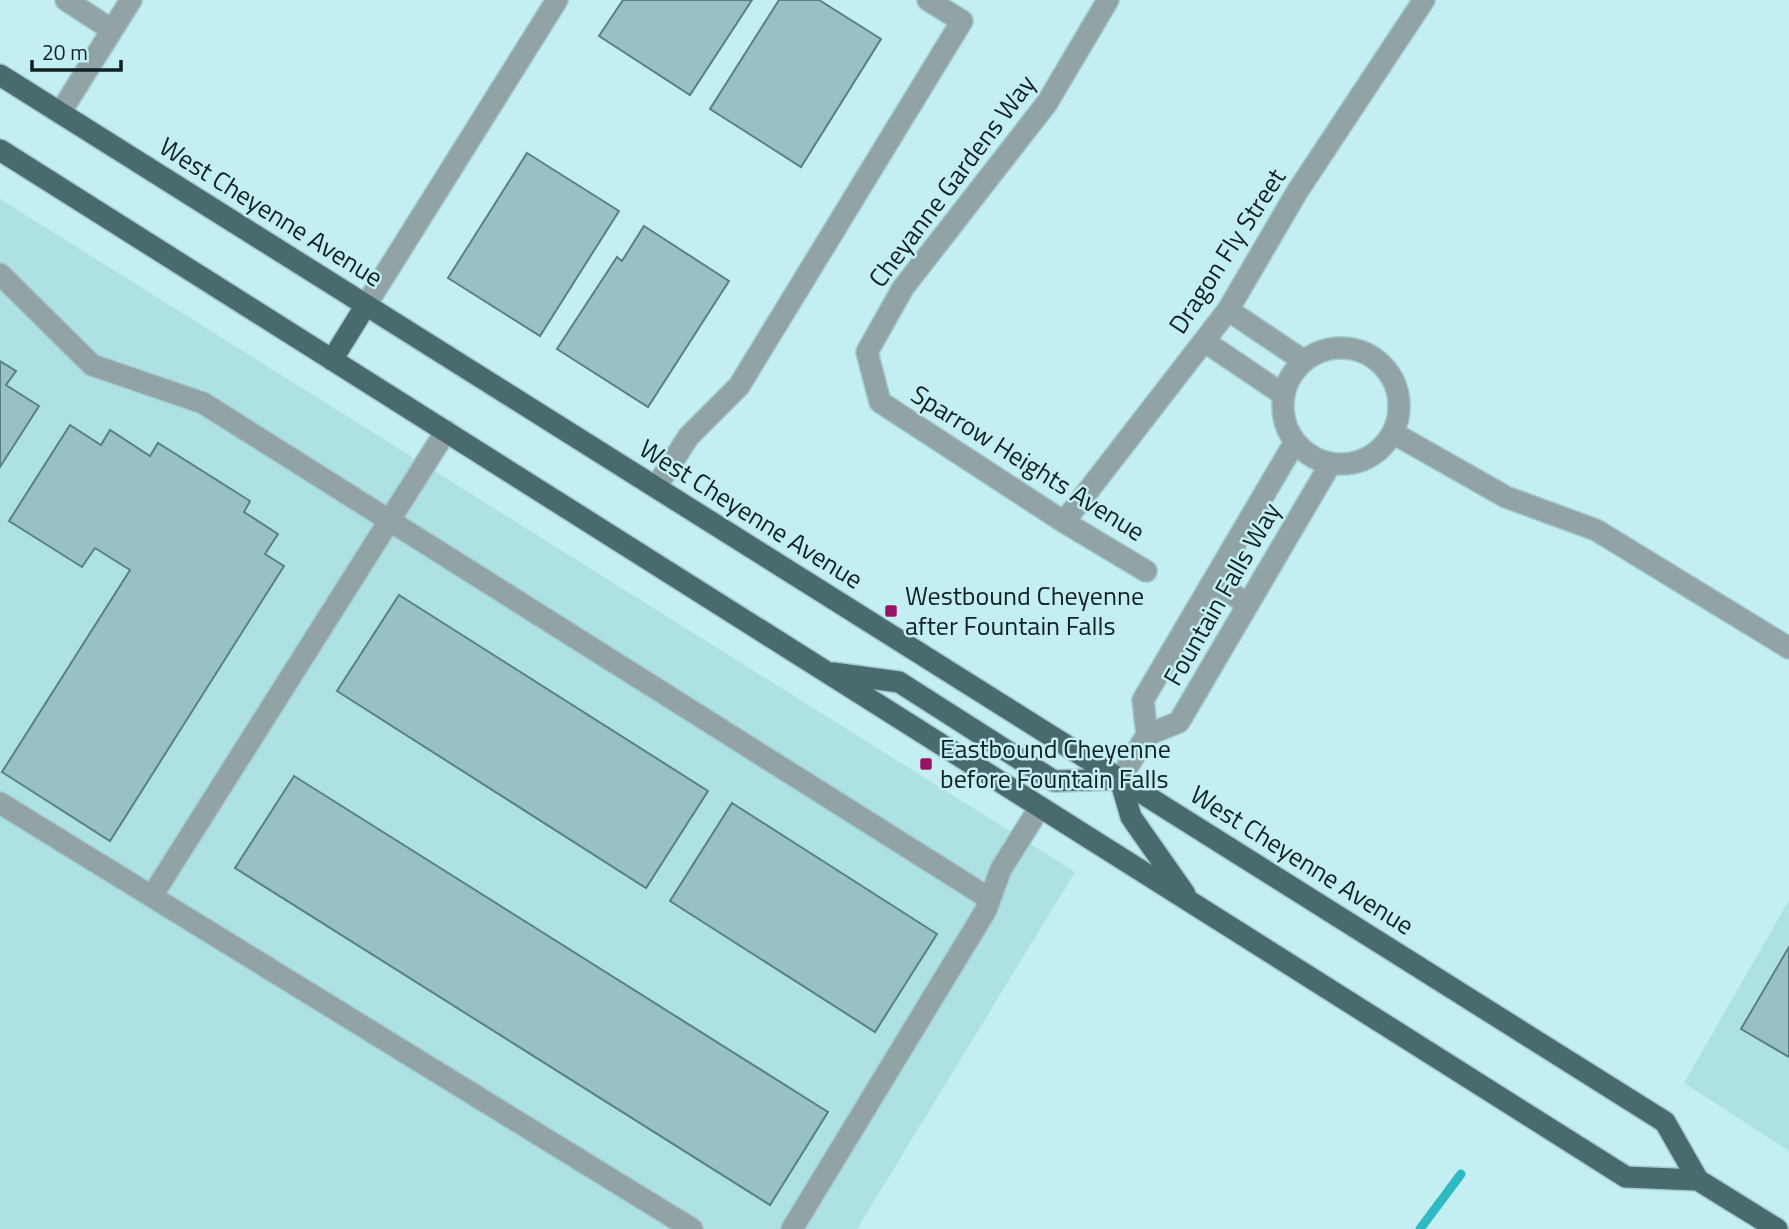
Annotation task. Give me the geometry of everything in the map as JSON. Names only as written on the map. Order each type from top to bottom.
[{"type":"main road","name":"West Cheyenne Avenue","points":[[0,75],[1665,1122],[1698,1180],[1777,1229]]},
{"type":"main road","name":"West Cheyenne Avenue","points":[[0,150],[1626,1177],[1698,1180]]},
{"type":"main road","points":[[332,360],[366,305]]},
{"type":"main road","points":[[827,672],[899,682],[1054,781],[1120,779],[1130,817],[1191,903]]},
{"type":"street","points":[[66,0],[112,30]]},
{"type":"street","points":[[60,113],[131,0]]},
{"type":"street","points":[[366,305],[557,0]]},
{"type":"street","points":[[656,487],[689,436],[739,386],[962,21],[928,0]]},
{"type":"street","name":"Cheyanne Gardens Way","points":[[880,402],[867,352],[903,288],[1047,103],[1108,0]]},
{"type":"street","name":"Dragon Fly Street","points":[[1064,522],[1228,310],[1297,192],[1424,0]]},
{"type":"street","points":[[0,274],[92,366],[203,403],[990,899]]},
{"type":"street","points":[[1228,310],[1304,361]]},
{"type":"street","points":[[1204,341],[1284,395]]},
{"type":"street","points":[[1336,347],[1371,355],[1385,366],[1399,398],[1399,416],[1394,433],[1374,455],[1360,461],[1331,463],[1317,459],[1296,442],[1283,412],[1284,395],[1291,376],[1304,361],[1336,347]]},
{"type":"street","name":"Sparrow Heights Avenue","points":[[880,402],[1064,522],[1146,571]]},
{"type":"street","points":[[152,896],[446,431]]},
{"type":"street","points":[[1394,433],[1506,497],[1596,530],[1789,648]]},
{"type":"street","name":"Fountain Falls Way","points":[[1296,442],[1143,701],[1147,735],[1179,722],[1331,463]]},
{"type":"street","points":[[1214,583],[1248,604]]},
{"type":"street","points":[[1120,779],[1147,735]]},
{"type":"street","points":[[0,803],[692,1229]]},
{"type":"street","points":[[792,1229],[990,899],[1001,869],[1040,807]]},
{"type":"shaded area","points":[[0,199],[1075,872],[857,1229],[0,1229]]},
{"type":"shaded area","points":[[1789,900],[1789,1151],[1684,1083]]},
{"type":"building","points":[[623,0],[752,0],[690,95],[599,36]]},
{"type":"building","points":[[779,0],[819,0],[881,39],[801,167],[710,109]]},
{"type":"building","points":[[527,153],[619,211],[540,336],[448,278]]},
{"type":"building","points":[[644,226],[729,281],[648,407],[557,349],[617,257],[622,261]]},
{"type":"building","points":[[0,361],[16,371],[6,385],[39,406],[0,467]]},
{"type":"building","points":[[70,425],[101,445],[110,430],[150,456],[158,443],[250,501],[244,512],[278,534],[265,554],[284,566],[110,841],[2,772],[130,570],[95,548],[82,567],[9,521]]},
{"type":"building","points":[[399,595],[708,791],[646,888],[337,691]]},
{"type":"building","points":[[294,776],[828,1112],[770,1205],[235,868]]},
{"type":"building","points":[[732,803],[937,934],[875,1032],[670,901]]},
{"type":"building","points":[[1789,947],[1789,1057],[1741,1029]]},
{"type":"waterway","points":[[1420,1229],[1461,1174]]},
{"type":"place","name":"Westbound Cheyenne after Fountain Falls","points":[[891,611]]},
{"type":"place","name":"Eastbound Cheyenne before Fountain Falls","points":[[926,764]]}]
